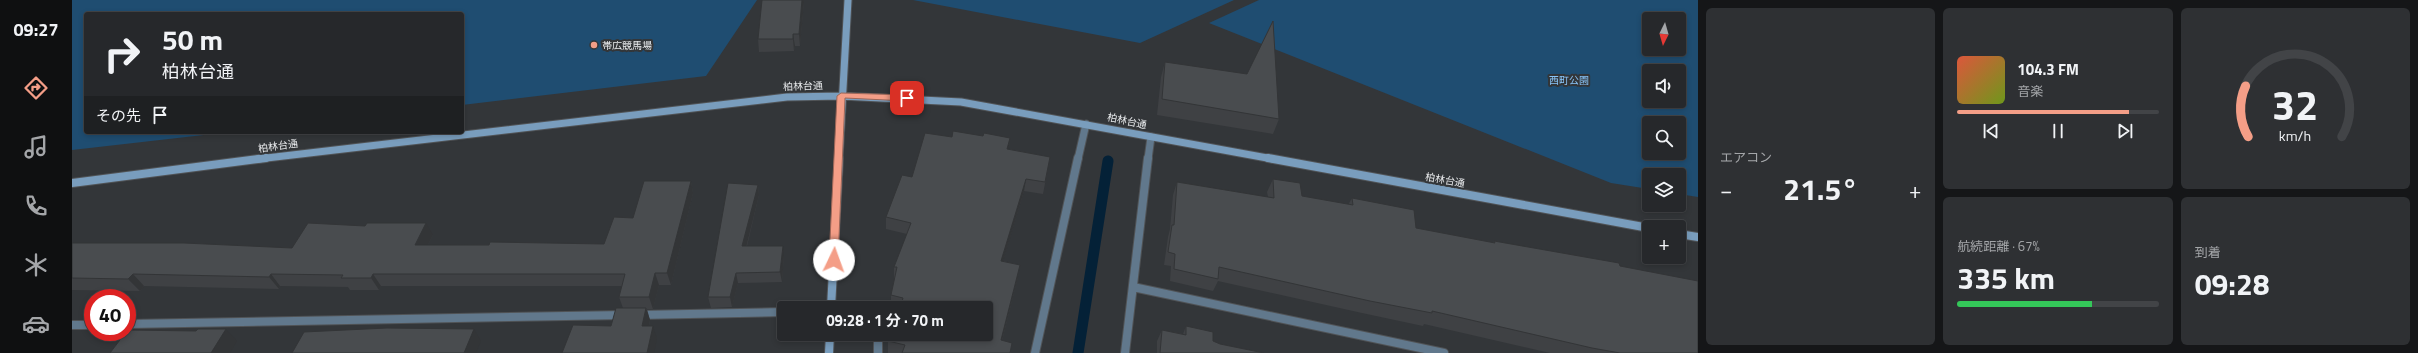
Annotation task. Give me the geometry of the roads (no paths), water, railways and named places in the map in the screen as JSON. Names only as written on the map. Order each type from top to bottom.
[{"type":"street","points":[[831,301],[841,96],[846,65],[848,0]]},
{"type":"street","name":"柏林台通","points":[[464,133],[787,97],[841,96],[961,102],[1642,227]]},
{"type":"street","points":[[1035,353],[1086,124]]},
{"type":"street","name":"柏林台通","points":[[72,183],[454,134]]},
{"type":"street","points":[[1125,353],[1151,137]]},
{"type":"street","points":[[1686,235],[1698,237]]},
{"type":"street","points":[[1133,287],[1444,353]]},
{"type":"street","points":[[136,324],[777,312]]},
{"type":"street","points":[[72,325],[84,324]]},
{"type":"street","points":[[829,353],[830,341]]},
{"type":"street","points":[[878,341],[878,353]]},
{"type":"waterway","points":[[1078,353],[1108,161]]},
{"type":"place","name":"帯広競馬場","points":[[594,45]]},
{"type":"park label","name":"西町公園","points":[[1569,80]]}]
